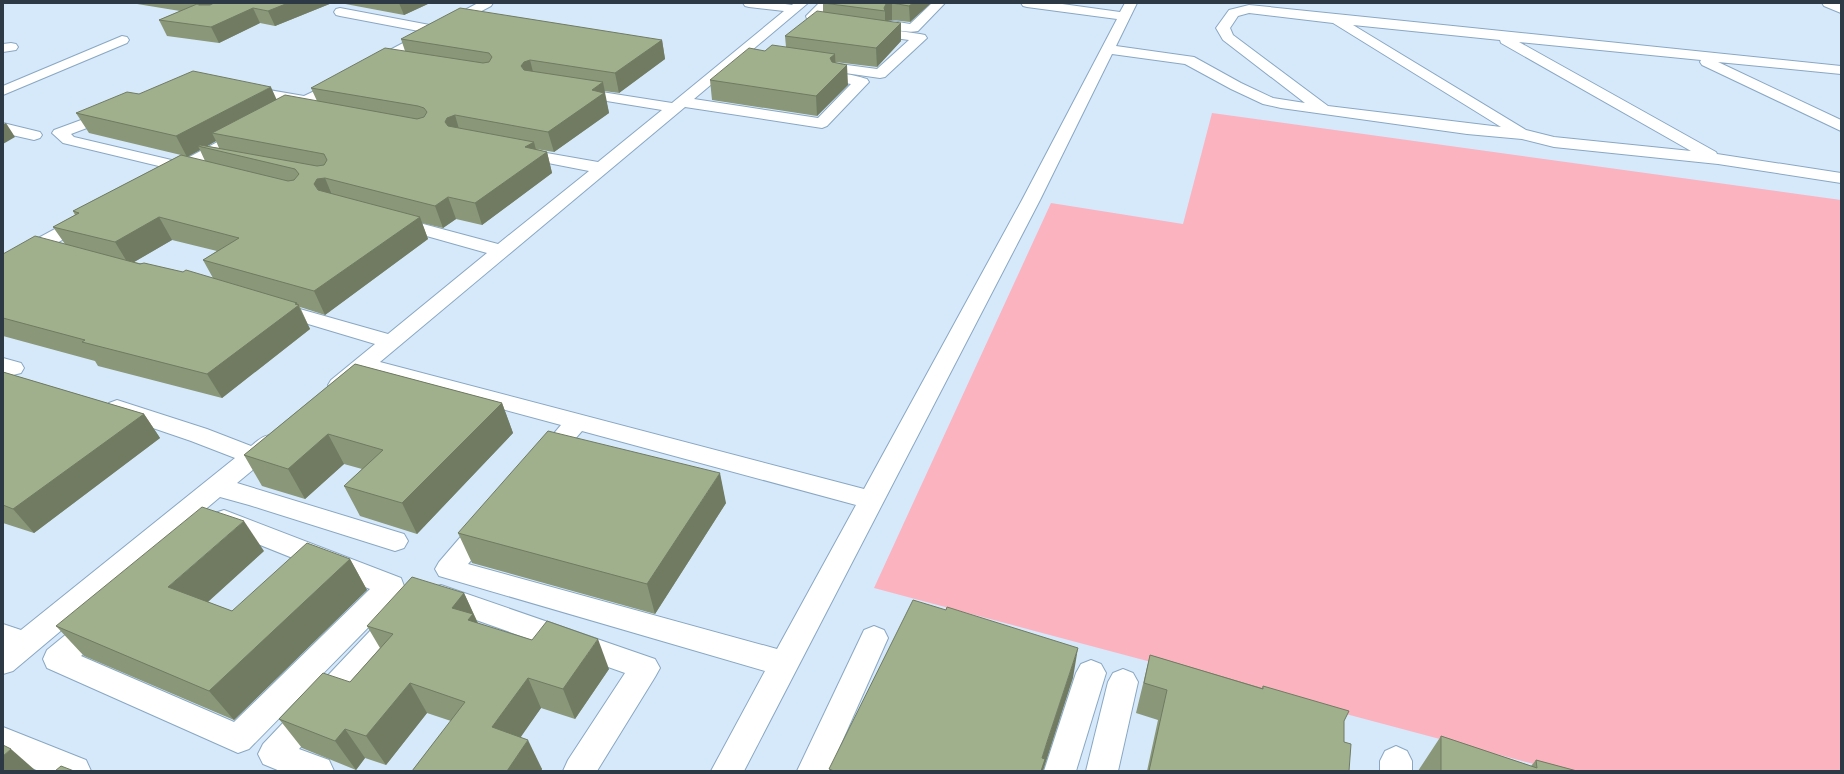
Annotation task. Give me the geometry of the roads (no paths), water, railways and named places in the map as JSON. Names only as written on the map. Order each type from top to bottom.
[{"type":"street","points":[[749,3],[799,10],[825,21],[814,24],[808,29]]},
{"type":"street","points":[[327,395],[678,105],[746,59],[799,10],[826,3]]},
{"type":"street","points":[[565,90],[822,123],[862,82],[805,68],[880,74],[920,38],[859,26],[914,28],[939,3]]},
{"type":"street","points":[[727,771],[1031,200],[1127,9],[1027,3]]},
{"type":"street","points":[[1828,3],[1841,8]]},
{"type":"street","points":[[1324,110],[1228,38],[1223,28],[1232,13],[1249,9],[1334,19],[1841,70]]},
{"type":"street","points":[[340,12],[437,30]]},
{"type":"street","points":[[271,120],[292,109],[309,107],[358,73],[437,30],[480,13]]},
{"type":"street","points":[[1334,19],[1522,134]]},
{"type":"street","points":[[1498,35],[1718,159]]},
{"type":"street","points":[[3,91],[122,40]]},
{"type":"street","points":[[1107,49],[1189,60],[1236,86],[1268,101],[1467,130],[1522,134],[1554,142],[1614,147],[1718,159],[1841,178]]},
{"type":"street","points":[[1693,55],[1841,126]]},
{"type":"street","points":[[382,60],[401,63]]},
{"type":"street","points":[[229,87],[309,107]]},
{"type":"street","points":[[124,110],[73,127],[60,133],[69,140],[206,173]]},
{"type":"street","points":[[3,128],[34,135]]},
{"type":"street","points":[[160,179],[243,135]]},
{"type":"street","points":[[500,149],[602,168]]},
{"type":"street","points":[[202,157],[226,161]]},
{"type":"street","points":[[3,265],[98,213]]},
{"type":"street","points":[[378,218],[501,251]]},
{"type":"street","points":[[35,248],[58,254]]},
{"type":"street","points":[[257,303],[392,342]]},
{"type":"street","points":[[364,364],[871,500]]},
{"type":"street","points":[[96,401],[199,435],[253,456]]},
{"type":"street","points":[[531,474],[577,422]]},
{"type":"street","points":[[3,662],[14,640],[189,509],[284,431]]},
{"type":"street","points":[[215,488],[251,496],[395,541]]},
{"type":"street","points":[[117,609],[58,659],[238,739],[391,586],[215,527],[189,509]]},
{"type":"street","points":[[500,510],[448,569],[784,664]]},
{"type":"street","points":[[318,771],[274,754],[425,590],[644,668],[579,771]]},
{"type":"street","points":[[813,771],[874,638]]},
{"type":"street","points":[[1060,771],[1091,673]]},
{"type":"street","points":[[1102,771],[1123,682]]},
{"type":"street","points":[[3,741],[75,771]]}]
